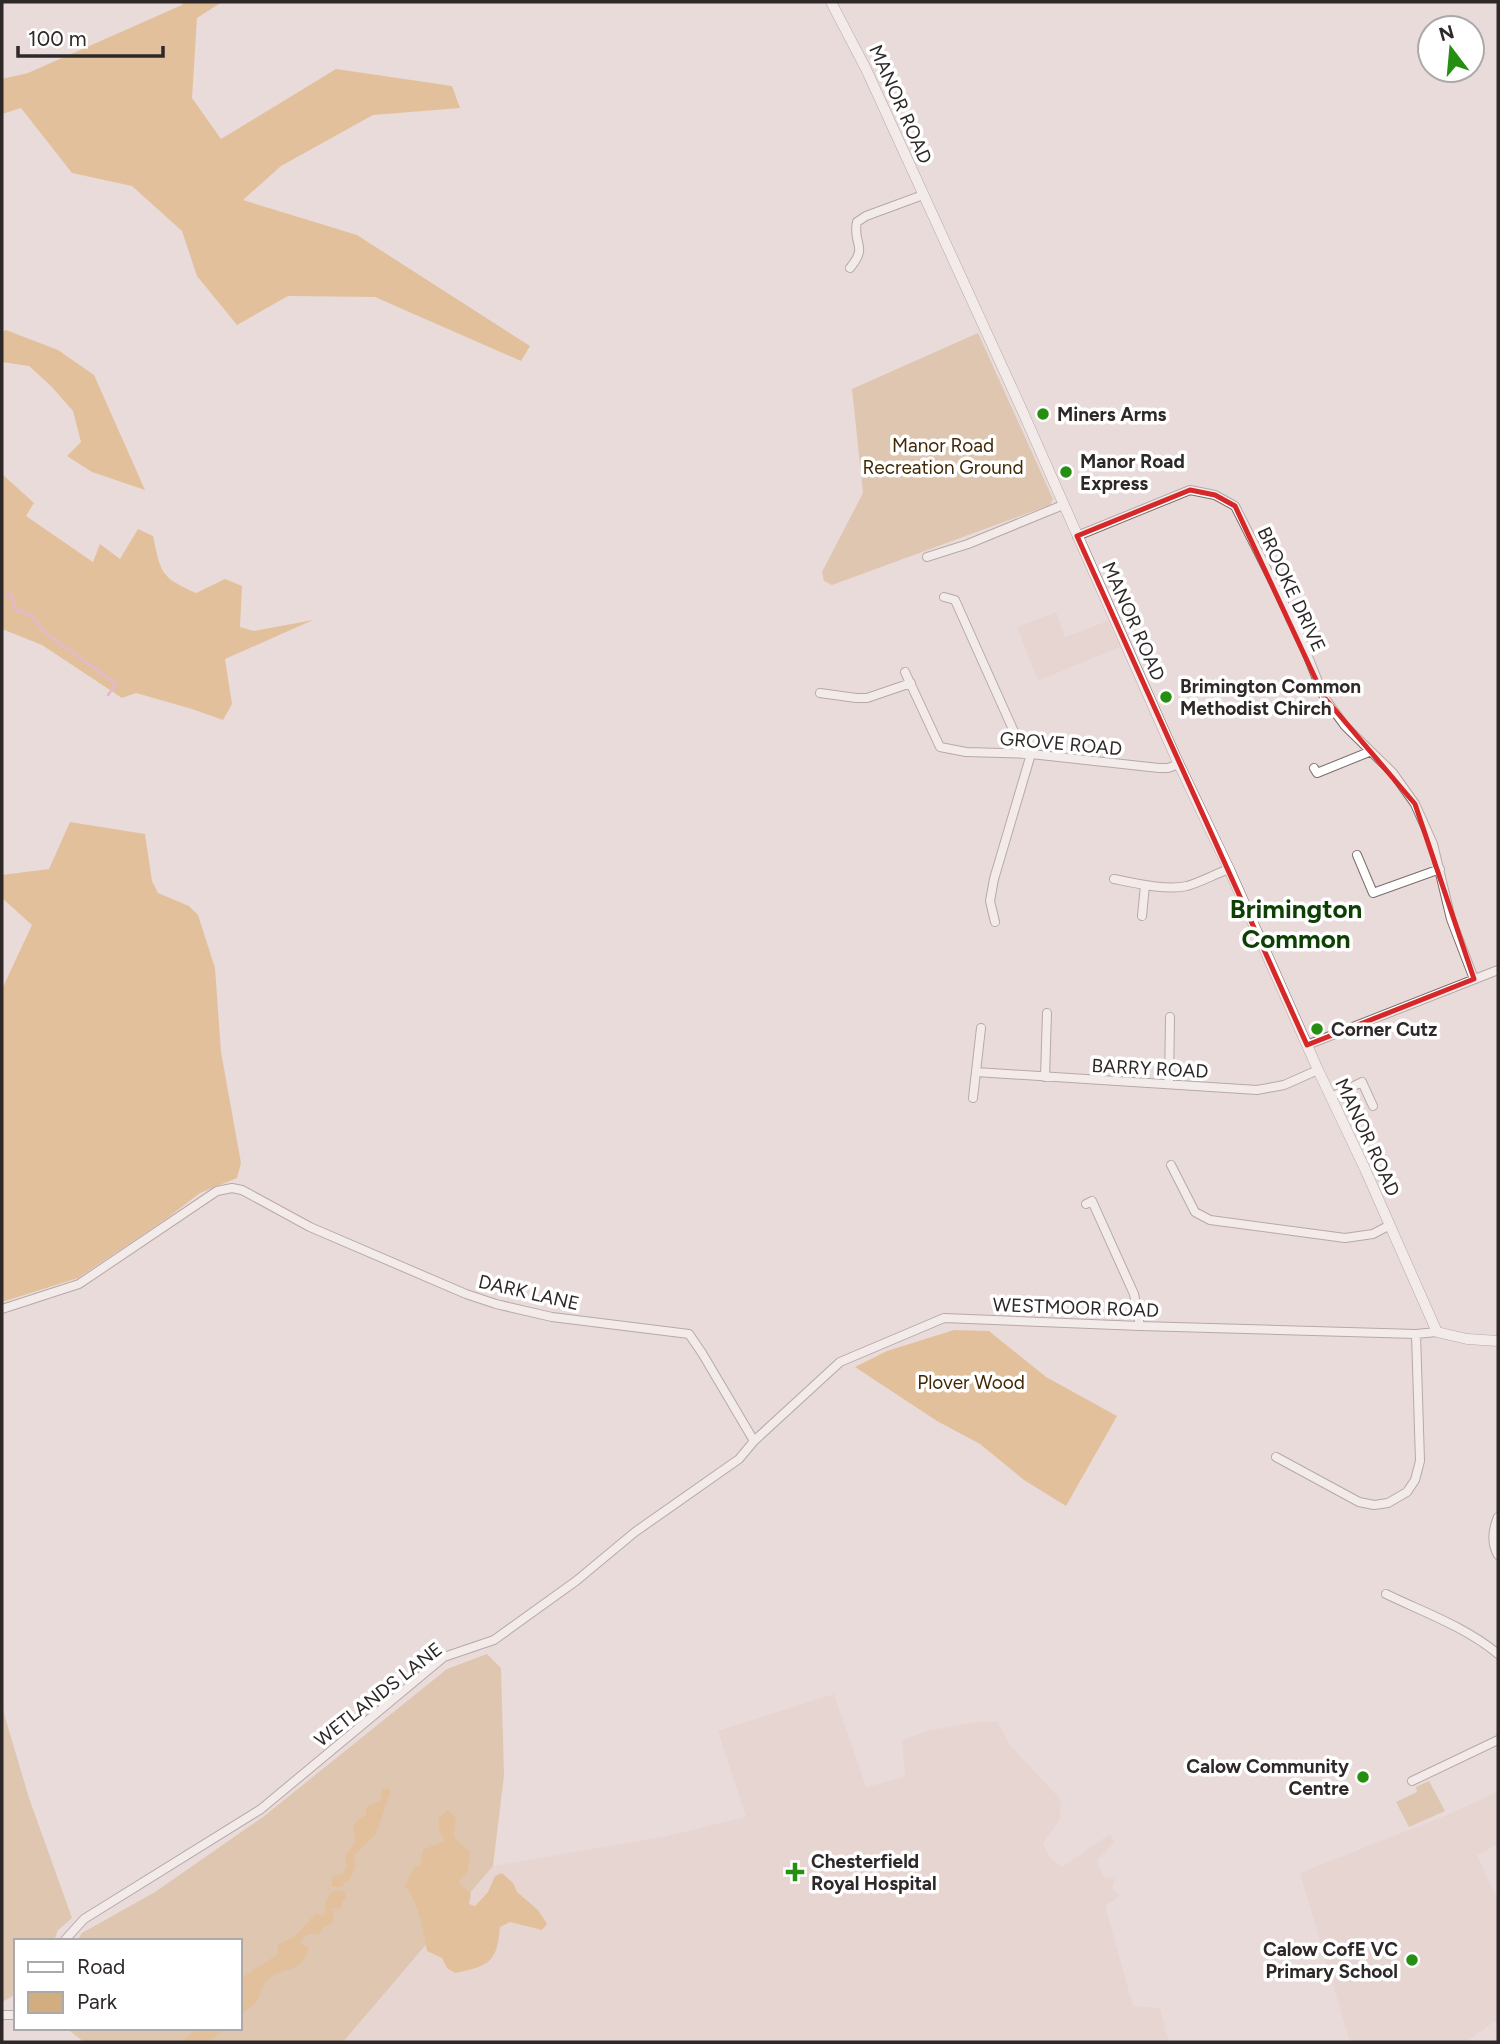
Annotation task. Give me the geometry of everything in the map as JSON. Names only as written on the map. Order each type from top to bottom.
[{"type":"street","name":"MANOR ROAD","points":[[831,2],[857,48],[1437,1332]]},
{"type":"street","points":[[850,268],[859,258],[861,249],[855,232],[857,222],[866,215],[923,195]]},
{"type":"street","name":"BROOKE DRIVE","points":[[1077,536],[1190,489],[1215,495],[1235,506],[1298,631],[1324,697],[1345,726],[1392,773],[1415,804],[1433,844],[1451,919],[1475,979]]},
{"type":"street","points":[[927,557],[968,544],[1063,505]]},
{"type":"street","points":[[944,597],[955,600],[1027,754],[993,879],[990,901],[995,922]]},
{"type":"street","points":[[820,693],[867,698],[911,683],[905,672]]},
{"type":"street","name":"GROVE ROAD","points":[[911,683],[940,747],[966,752],[1027,754],[1159,768],[1179,764]]},
{"type":"street","points":[[1314,768],[1317,773],[1369,752]]},
{"type":"street","points":[[1357,855],[1373,893],[1440,870]]},
{"type":"street","points":[[1114,879],[1144,885],[1177,887],[1187,886],[1229,869]]},
{"type":"street","points":[[1142,916],[1144,885]]},
{"type":"street","points":[[1307,1045],[1498,970]]},
{"type":"street","points":[[1045,1077],[1047,1013]]},
{"type":"street","points":[[1169,1084],[1170,1017]]},
{"type":"street","points":[[974,1098],[981,1028]]},
{"type":"street","name":"BARRY ROAD","points":[[976,1072],[1257,1090],[1284,1085],[1318,1070]]},
{"type":"street","points":[[1331,1097],[1362,1082],[1373,1106]]},
{"type":"street","points":[[1171,1165],[1195,1212],[1210,1220],[1345,1238],[1373,1234],[1390,1225]]},
{"type":"street","name":"DARK LANE","points":[[2,1309],[79,1284],[218,1191],[232,1188],[242,1190],[310,1227],[466,1294],[496,1304],[552,1318],[689,1334],[754,1441]]},
{"type":"street","points":[[1086,1204],[1092,1201],[1134,1294],[1140,1326]]},
{"type":"street","name":"WESTMOOR ROAD","points":[[754,1441],[840,1362],[944,1318],[1416,1334],[1437,1332]]},
{"type":"street","points":[[1437,1332],[1467,1339],[1498,1341]]},
{"type":"street","points":[[1276,1457],[1366,1505],[1388,1503],[1407,1492],[1415,1480],[1420,1461],[1416,1334]]},
{"type":"street","name":"WETLANDS LANE","points":[[66,1939],[84,1919],[261,1809],[444,1657],[494,1640],[576,1581],[635,1532],[739,1459],[754,1441]]},
{"type":"street","points":[[1498,1517],[1493,1535],[1498,1555]]},
{"type":"street","points":[[1385,1594],[1488,1645],[1498,1654]]},
{"type":"street","points":[[1412,1781],[1497,1744]]},
{"type":"highlighted area","points":[[1190,490],[1215,495],[1235,506],[1324,697],[1415,804],[1474,979],[1307,1045],[1077,536]]},
{"type":"shaded area","points":[[1056,612],[1065,637],[1108,621],[1120,647],[1038,681],[1017,627]]},
{"type":"shaded area","name":"Chesterfield Royal Hospital","points":[[834,1694],[866,1787],[905,1777],[902,1740],[927,1731],[997,1721],[1010,1745],[1061,1800],[1060,1819],[1043,1843],[1050,1858],[1062,1867],[1110,1834],[1115,1842],[1097,1860],[1104,1877],[1115,1879],[1112,1888],[1120,1896],[1105,1906],[1133,2006],[1160,2008],[1169,2042],[343,2042],[493,1866],[667,1836],[746,1817],[718,1731]]},
{"type":"shaded area","name":"Calow CofE VC Primary School","points":[[1498,1791],[1498,1844],[1477,1855],[1498,1901],[1498,2019],[1466,2042],[1350,2042],[1300,1873],[1452,1813]]},
{"type":"green space","points":[[183,2],[222,2],[197,18],[192,98],[221,139],[336,69],[452,86],[460,108],[373,115],[281,166],[243,200],[357,235],[530,346],[521,361],[375,297],[288,296],[237,325],[197,276],[182,231],[132,186],[72,173],[21,108],[2,114],[2,79],[28,73],[182,5]]},
{"type":"green space","points":[[6,330],[58,350],[94,375],[145,490],[92,472],[67,456],[81,442],[73,411],[29,366],[2,362],[2,332]]},
{"type":"green space","name":"Manor Road Recreation Ground","points":[[978,333],[1053,499],[1050,505],[832,585],[824,581],[822,572],[863,493],[852,389]]},
{"type":"green space","points":[[2,474],[34,503],[26,516],[93,562],[100,544],[120,559],[138,529],[153,536],[161,566],[175,583],[196,593],[225,579],[242,586],[240,627],[254,631],[313,620],[225,659],[232,704],[223,720],[136,693],[122,698],[42,645],[2,629]]},
{"type":"green space","points":[[70,822],[145,834],[152,881],[158,893],[189,906],[198,915],[215,968],[221,1052],[241,1163],[237,1178],[200,1193],[78,1278],[2,1302],[2,989],[32,925],[2,898],[2,875],[49,869]]},
{"type":"green space","name":"Plover Wood","points":[[954,1330],[989,1331],[1046,1377],[1117,1416],[1066,1506],[1024,1480],[980,1444],[937,1421],[855,1367],[887,1351]]},
{"type":"green space","points":[[487,1654],[501,1668],[504,1775],[493,1866],[343,2042],[84,2042],[69,2030],[242,2030],[242,1939],[78,1939],[82,1933],[155,1892],[263,1817],[447,1669]]},
{"type":"green space","points":[[2,1707],[29,1798],[72,1918],[58,1930],[55,1939],[14,1939],[14,1995],[2,2002]]},
{"type":"green space","points":[[1429,1781],[1445,1811],[1409,1827],[1396,1802],[1417,1792],[1416,1787]]},
{"type":"green space","points":[[383,1788],[389,1789],[390,1793],[376,1834],[354,1856],[356,1867],[349,1881],[342,1887],[332,1887],[332,1877],[343,1874],[347,1866],[345,1855],[355,1843],[353,1827],[358,1819],[366,1815],[366,1808],[380,1800]]},
{"type":"green space","points":[[447,1810],[456,1817],[454,1836],[470,1851],[468,1872],[458,1882],[471,1894],[469,1904],[475,1906],[488,1892],[495,1876],[502,1873],[513,1883],[517,1892],[538,1910],[547,1924],[542,1930],[510,1922],[500,1927],[499,1939],[489,1961],[476,1968],[455,1973],[447,1968],[442,1958],[427,1951],[417,1909],[405,1886],[414,1867],[420,1866],[423,1850],[445,1841],[439,1830],[438,1819]]},
{"type":"green space","points":[[344,1891],[346,1897],[341,1909],[331,1908],[334,1912],[333,1922],[319,1934],[302,1938],[301,1944],[309,1948],[305,1957],[296,1967],[267,1981],[257,2001],[242,2014],[242,1978],[278,1954],[277,1945],[295,1936],[316,1913],[324,1916],[330,1893]]},
{"type":"green space","points":[[195,2030],[223,2030],[209,2042],[180,2042]]},
{"type":"waterway","points":[[2,594],[12,596],[15,609],[32,616],[43,631],[116,684],[108,695]]},
{"type":"place","name":"Miners Arms","points":[[1043,414]]},
{"type":"place","name":"Manor Road Express","points":[[1066,472]]},
{"type":"place","name":"Brimington Common Methodist Chirch","points":[[1166,697]]},
{"type":"place","name":"Corner Cutz","points":[[1317,1029]]},
{"type":"place","name":"Calow Community Centre","points":[[1363,1777]]},
{"type":"place","name":"Chesterfield Royal Hospital","points":[[795,1872]]},
{"type":"place","name":"Calow CofE VC Primary School","points":[[1412,1960]]},
{"type":"district","name":"Brimington Common","points":[[1296,924]]}]
